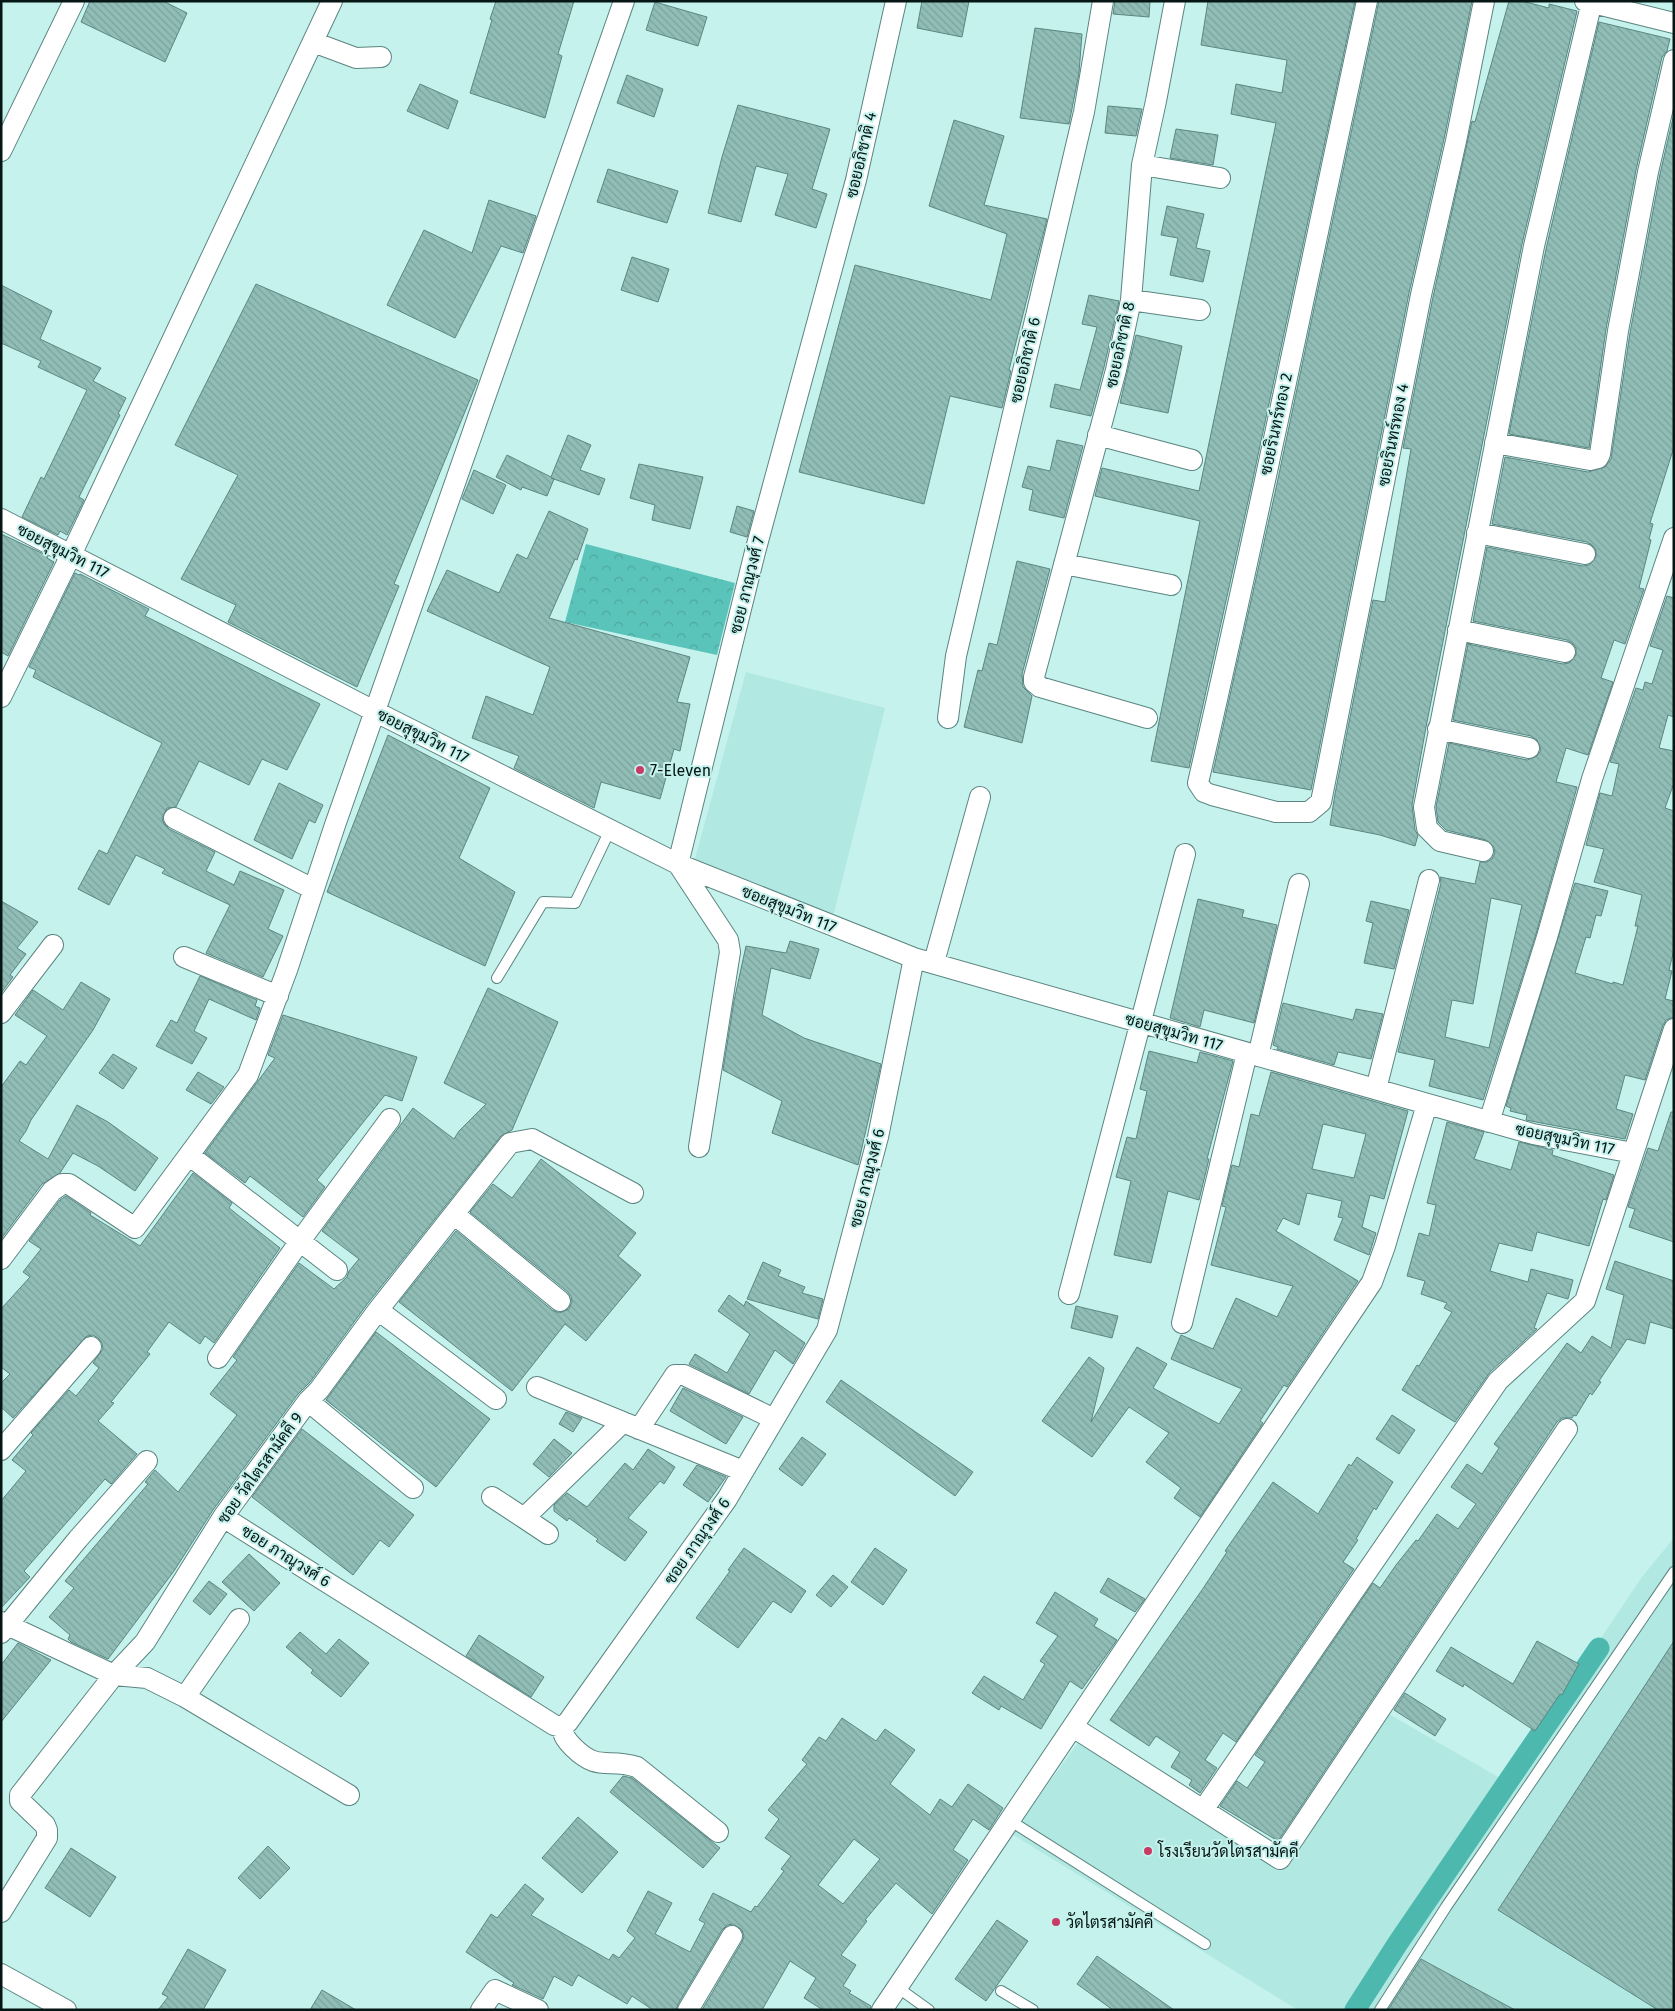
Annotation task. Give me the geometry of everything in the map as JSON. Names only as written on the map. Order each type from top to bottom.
[{"type":"street","points":[[1,151],[74,1]]},
{"type":"street","points":[[1,697],[71,555],[332,1]]},
{"type":"street","points":[[1,1259],[52,1191],[62,1184],[70,1184],[135,1228],[248,1075],[278,996],[313,889],[624,1]]},
{"type":"street","name":"ซอยอภิชาติ 4","points":[[822,307],[856,180],[896,1]]},
{"type":"street","name":"ซอยอภิชาติ 6","points":[[948,718],[956,656],[1084,112],[1103,1]]},
{"type":"street","name":"ซอยอภิชาติ 8","points":[[1147,718],[1040,687],[1034,682],[1034,677],[1116,370],[1131,300],[1142,165],[1175,1]]},
{"type":"street","name":"ซอยรินทร์ทอง 2","points":[[1256,807],[1204,792],[1198,783],[1237,614],[1281,399],[1367,1]]},
{"type":"street","name":"ซอยรินทร์ทอง 4","points":[[1256,807],[1276,812],[1309,812],[1321,802],[1419,305],[1456,141],[1484,1]]},
{"type":"street","points":[[1484,851],[1440,841],[1427,828],[1424,807],[1534,246],[1589,2],[1674,23]]},
{"type":"street","points":[[313,42],[356,58],[381,57]]},
{"type":"street","points":[[1495,443],[1590,460],[1598,458],[1600,454],[1618,331],[1644,191],[1674,60]]},
{"type":"street","points":[[1142,165],[1220,178]]},
{"type":"street","points":[[1131,300],[1200,310]]},
{"type":"street","name":"ซอย ภาณุวงศ์ 7","points":[[678,864],[755,552],[822,307]]},
{"type":"street","points":[[1098,435],[1192,460]]},
{"type":"street","name":"ซอยสุขุมวิท 117","points":[[1,519],[376,712],[678,864],[914,958],[934,962],[1533,1134],[1633,1154]]},
{"type":"street","points":[[1477,533],[1585,554]]},
{"type":"street","points":[[1489,1122],[1547,937],[1592,779],[1674,540]]},
{"type":"street","points":[[1064,564],[1171,585]]},
{"type":"street","points":[[1458,630],[1565,652]]},
{"type":"street","points":[[1438,729],[1529,748]]},
{"type":"street","points":[[934,962],[980,797]]},
{"type":"street","points":[[174,818],[313,889]]},
{"type":"street","points":[[1069,1294],[1185,854]]},
{"type":"street","points":[[678,864],[728,940],[730,952],[699,1147]]},
{"type":"street","points":[[1376,1089],[1429,880]]},
{"type":"street","points":[[1182,1323],[1252,1054],[1299,884]]},
{"type":"street","points":[[1,1013],[54,945]]},
{"type":"street","points":[[184,957],[278,996]]},
{"type":"street","name":"ซอย ภาณุวงศ์ 6","points":[[223,1516],[554,1725],[562,1727],[568,1722],[727,1500],[827,1330],[878,1138],[914,958]]},
{"type":"street","points":[[1203,1810],[1498,1381],[1585,1301],[1674,1029]]},
{"type":"street","points":[[882,2010],[1372,1282],[1385,1246],[1427,1104]]},
{"type":"street","points":[[218,1358],[300,1240],[390,1119]]},
{"type":"street","name":"ซอย วัดไตรสามัคคี 9","points":[[1,1912],[47,1838],[45,1826],[20,1801],[20,1795],[114,1675],[145,1642],[223,1516],[378,1310],[510,1144],[532,1139],[633,1192]]},
{"type":"street","points":[[189,1156],[337,1270]]},
{"type":"street","points":[[454,1214],[560,1301]]},
{"type":"street","points":[[378,1310],[496,1399]]},
{"type":"street","points":[[1,1450],[91,1347]]},
{"type":"street","points":[[524,1518],[631,1425],[675,1375],[684,1375],[774,1419]]},
{"type":"street","points":[[537,1387],[743,1472]]},
{"type":"street","points":[[308,1401],[413,1488]]},
{"type":"street","points":[[1073,1727],[1280,1859],[1567,1429]]},
{"type":"street","points":[[147,1461],[3,1627],[114,1675],[147,1678],[185,1697],[350,1795]]},
{"type":"street","points":[[492,1497],[548,1534]]},
{"type":"street","points":[[185,1697],[239,1619]]},
{"type":"street","points":[[562,1727],[562,1734],[567,1741],[588,1759],[602,1763],[626,1763],[637,1767],[718,1832]]},
{"type":"street","points":[[688,2010],[732,1936]]},
{"type":"street","points":[[1,1974],[66,2010]]},
{"type":"street","points":[[481,2010],[495,1990],[538,2010]]},
{"type":"lane","points":[[497,978],[543,902],[575,902],[610,830]]},
{"type":"lane","points":[[1380,2010],[1452,1898],[1674,1572]]},
{"type":"lane","points":[[1009,1820],[1205,1944]]},
{"type":"lane","points":[[897,1987],[929,2010]]},
{"type":"lane","points":[[1001,1991],[1033,2010]]},
{"type":"shaded area","points":[[746,672],[885,708],[831,925],[695,859]]},
{"type":"shaded area","points":[[1674,1538],[1674,2010],[1298,2010],[1012,1834],[1080,1740],[1284,1868],[1387,1713],[1505,1781],[1642,1577]]},
{"type":"green space","points":[[586,544],[735,583],[717,655],[565,622]]},
{"type":"building","points":[[90,1],[163,1],[187,13],[165,62],[81,22]]},
{"type":"building","points":[[496,1],[574,1],[558,54],[562,56],[545,118],[470,93]]},
{"type":"building","points":[[922,1],[969,1],[962,37],[917,28]]},
{"type":"building","points":[[1115,1],[1150,1],[1149,17],[1113,14]]},
{"type":"building","points":[[1208,1],[1355,1],[1189,768],[1151,761],[1200,521],[1095,496],[1102,468],[1199,491],[1276,123],[1231,114],[1236,84],[1282,93],[1287,60],[1201,45]]},
{"type":"building","points":[[1379,1],[1472,1],[1444,139],[1409,293],[1311,790],[1213,772],[1275,493]]},
{"type":"building","points":[[1509,1],[1522,1],[1549,8],[1549,4],[1577,11],[1522,244],[1426,727],[1412,805],[1415,830],[1418,835],[1415,846],[1380,835],[1330,825],[1373,600],[1385,602],[1411,449],[1403,448],[1433,297],[1472,121],[1475,122]]},
{"type":"building","points":[[655,2],[707,17],[698,46],[646,30]]},
{"type":"building","points":[[1599,22],[1670,39],[1667,51],[1662,57],[1636,170],[1606,329],[1589,448],[1509,434],[1546,249]]},
{"type":"building","points":[[1035,28],[1082,34],[1079,73],[1069,124],[1020,118]]},
{"type":"building","points":[[627,75],[663,89],[654,117],[617,103]]},
{"type":"building","points":[[420,84],[458,101],[448,129],[407,111]]},
{"type":"building","points":[[738,105],[830,129],[812,189],[827,194],[816,228],[775,215],[788,174],[756,166],[741,222],[708,213]]},
{"type":"building","points":[[1108,106],[1142,109],[1136,136],[1105,133]]},
{"type":"building","points":[[1674,114],[1674,447],[1650,523],[1653,524],[1649,539],[1651,540],[1639,588],[1644,589],[1625,644],[1614,640],[1601,678],[1613,682],[1588,755],[1566,748],[1556,782],[1577,787],[1536,934],[1483,1100],[1429,1086],[1435,1060],[1398,1052],[1441,883],[1440,877],[1475,884],[1480,862],[1487,862],[1492,859],[1495,853],[1494,847],[1486,840],[1446,830],[1438,822],[1436,807],[1449,743],[1527,760],[1537,756],[1541,750],[1537,740],[1531,736],[1453,720],[1468,644],[1563,664],[1569,663],[1576,655],[1576,648],[1567,640],[1473,621],[1487,547],[1583,566],[1589,565],[1596,557],[1596,550],[1587,542],[1492,524],[1505,457],[1588,472],[1605,467],[1611,459],[1630,333],[1660,174]],"holes":[[[1491,898],[1522,905],[1489,1048],[1445,1037],[1452,1000],[1473,1004]]]},
{"type":"building","points":[[954,120],[1004,136],[984,205],[1047,219],[1009,370],[1011,371],[1002,408],[950,396],[924,504],[799,472],[855,265],[991,300],[1007,234],[929,206]]},
{"type":"building","points":[[1176,129],[1218,135],[1213,165],[1170,158]]},
{"type":"building","points":[[608,169],[678,191],[667,223],[597,202]]},
{"type":"building","points":[[489,200],[536,216],[523,253],[501,246],[455,338],[387,305],[424,230],[472,253]]},
{"type":"building","points":[[1167,206],[1204,214],[1196,248],[1210,251],[1203,282],[1170,275],[1178,238],[1161,235]]},
{"type":"building","points":[[632,257],[669,269],[658,302],[621,290]]},
{"type":"building","points":[[256,284],[478,380],[394,584],[399,586],[357,687],[228,622],[236,605],[181,579],[238,475],[175,445]]},
{"type":"building","points":[[1,285],[52,311],[40,339],[101,368],[93,381],[126,398],[118,414],[120,415],[79,497],[84,500],[67,535],[60,531],[58,535],[22,517],[41,477],[44,479],[87,390],[38,367],[41,361],[1,343]]},
{"type":"building","points":[[1089,295],[1119,301],[1091,416],[1050,407],[1055,384],[1080,390],[1097,327],[1082,324]]},
{"type":"building","points":[[1136,335],[1182,346],[1168,413],[1120,403]]},
{"type":"building","points":[[568,435],[591,445],[580,470],[605,479],[599,495],[554,479],[547,496],[522,487],[521,490],[496,477],[507,455],[551,477]]},
{"type":"building","points":[[1057,440],[1083,446],[1064,518],[1029,510],[1033,490],[1022,487],[1028,466],[1050,471]]},
{"type":"building","points":[[639,464],[703,477],[690,529],[652,520],[655,505],[630,498]]},
{"type":"building","points":[[474,470],[506,485],[493,514],[462,499]]},
{"type":"building","points":[[737,506],[754,511],[747,537],[730,532]]},
{"type":"building","points":[[549,511],[588,529],[577,560],[575,559],[549,618],[690,657],[677,702],[690,704],[680,751],[674,749],[660,799],[601,782],[594,808],[514,768],[519,756],[472,738],[486,696],[533,715],[550,667],[427,611],[447,570],[499,593],[517,554],[527,559]]},
{"type":"building","points":[[1,534],[48,556],[47,558],[54,562],[8,656],[1,652]]},
{"type":"building","points":[[1017,561],[1050,569],[1022,674],[1023,687],[1032,696],[1022,743],[964,727],[978,670],[982,671],[989,643],[997,645]]},
{"type":"building","points":[[75,573],[149,609],[145,616],[320,704],[287,770],[262,759],[249,785],[199,761],[176,807],[167,808],[162,818],[164,824],[169,829],[215,852],[206,871],[234,885],[240,871],[284,890],[268,929],[283,936],[263,977],[206,953],[230,905],[162,873],[165,869],[136,855],[109,905],[78,889],[99,850],[107,854],[162,743],[33,677],[36,670],[29,667]]},
{"type":"building","points":[[1667,596],[1674,598],[1674,717],[1668,715],[1659,748],[1674,751],[1674,783],[1665,808],[1674,811],[1674,950],[1669,970],[1672,971],[1665,999],[1674,1001],[1674,1017],[1666,1020],[1663,1025],[1645,1080],[1625,1075],[1616,1109],[1633,1114],[1625,1139],[1526,1120],[1527,1115],[1510,1111],[1511,1108],[1506,1106],[1575,883],[1608,891],[1601,916],[1596,915],[1590,938],[1586,937],[1575,973],[1623,985],[1638,926],[1635,926],[1642,895],[1594,882],[1604,849],[1586,845],[1600,793],[1612,796],[1619,764],[1610,762],[1636,688],[1643,690],[1645,682],[1652,684],[1663,650],[1650,646]]},
{"type":"building","points":[[388,735],[490,788],[459,858],[515,892],[485,966],[327,892]]},
{"type":"building","points":[[279,783],[323,805],[315,823],[309,820],[292,859],[254,840]]},
{"type":"building","points":[[1198,899],[1244,910],[1242,917],[1277,925],[1254,1023],[1204,1010],[1200,1027],[1170,1018]]},
{"type":"building","points":[[1,901],[38,922],[17,948],[26,954],[10,975],[13,977],[1,993]]},
{"type":"building","points":[[1371,901],[1409,910],[1394,969],[1364,963],[1373,923],[1366,921]]},
{"type":"building","points":[[790,941],[819,949],[810,979],[771,968],[762,1015],[804,1038],[881,1064],[858,1165],[772,1133],[782,1101],[723,1070],[734,1001],[746,946],[786,953]]},
{"type":"building","points":[[200,976],[257,1000],[255,1006],[260,1008],[256,1020],[209,999],[194,1031],[207,1038],[192,1064],[156,1046],[171,1020],[177,1023]]},
{"type":"building","points":[[81,982],[110,999],[93,1030],[31,1120],[19,1141],[48,1159],[77,1105],[108,1122],[158,1158],[135,1191],[98,1166],[73,1153],[60,1173],[42,1184],[1,1239],[1,1087],[20,1061],[26,1065],[47,1036],[15,1015],[33,990],[63,1010]]},
{"type":"building","points":[[488,988],[558,1022],[512,1130],[501,1136],[368,1303],[310,1382],[298,1394],[213,1510],[174,1571],[108,1659],[71,1642],[68,1639],[70,1635],[49,1617],[74,1588],[65,1581],[148,1484],[145,1482],[155,1470],[178,1492],[237,1415],[210,1394],[237,1360],[233,1357],[299,1263],[334,1289],[347,1277],[349,1271],[359,1259],[322,1231],[413,1108],[454,1139],[459,1131],[486,1104],[444,1083]]},
{"type":"building","points":[[1283,1003],[1353,1020],[1356,1009],[1383,1014],[1371,1059],[1338,1052],[1334,1065],[1277,1049],[1278,1047],[1273,1045]]},
{"type":"building","points":[[283,1015],[417,1057],[402,1101],[385,1095],[317,1180],[325,1187],[303,1217],[250,1176],[245,1183],[205,1153],[275,1058],[268,1055]]},
{"type":"building","points":[[1149,1051],[1197,1063],[1200,1052],[1233,1061],[1207,1159],[1209,1159],[1199,1200],[1168,1191],[1151,1263],[1114,1255],[1131,1181],[1116,1177],[1127,1137],[1136,1139],[1147,1091],[1140,1089]]},
{"type":"building","points":[[113,1054],[137,1068],[123,1089],[99,1073]]},
{"type":"building","points":[[198,1072],[224,1087],[211,1104],[186,1090]]},
{"type":"building","points":[[1271,1072],[1408,1111],[1384,1199],[1370,1195],[1362,1227],[1376,1233],[1369,1255],[1334,1240],[1343,1218],[1338,1217],[1342,1201],[1307,1193],[1299,1225],[1283,1218],[1276,1231],[1358,1281],[1287,1387],[1284,1385],[1260,1421],[1263,1423],[1200,1517],[1174,1498],[1181,1488],[1146,1462],[1169,1433],[1129,1407],[1092,1457],[1042,1421],[1089,1357],[1104,1368],[1091,1422],[1137,1347],[1167,1364],[1153,1388],[1219,1424],[1242,1389],[1171,1359],[1181,1335],[1213,1349],[1236,1298],[1277,1317],[1293,1286],[1211,1265],[1226,1207],[1222,1206],[1232,1165],[1239,1167],[1251,1114],[1259,1116]],"holes":[[[1323,1124],[1366,1134],[1354,1178],[1312,1169]]]},
{"type":"building","points":[[1671,1112],[1674,1112],[1674,1242],[1629,1227],[1635,1209],[1628,1207],[1648,1148],[1658,1151]]},
{"type":"building","points":[[1447,1122],[1484,1132],[1474,1159],[1511,1170],[1519,1142],[1553,1150],[1552,1155],[1614,1175],[1606,1200],[1603,1199],[1589,1246],[1537,1232],[1532,1251],[1499,1243],[1490,1271],[1528,1282],[1531,1269],[1573,1280],[1568,1299],[1547,1293],[1534,1328],[1537,1329],[1490,1372],[1455,1422],[1402,1390],[1452,1312],[1444,1308],[1447,1303],[1421,1294],[1425,1281],[1407,1276],[1419,1233],[1429,1236],[1436,1205],[1427,1203]]},
{"type":"building","points":[[541,1159],[636,1233],[618,1256],[641,1275],[586,1341],[565,1324],[512,1391],[399,1302],[456,1231],[552,1310],[559,1313],[569,1309],[572,1302],[568,1292],[470,1212],[493,1184],[512,1198]]},
{"type":"building","points":[[193,1173],[232,1203],[229,1208],[280,1248],[214,1343],[205,1336],[200,1344],[169,1322],[147,1352],[150,1354],[111,1402],[114,1403],[98,1421],[137,1454],[111,1484],[105,1479],[24,1571],[30,1577],[1,1608],[1,1501],[26,1471],[12,1460],[33,1435],[31,1433],[69,1390],[76,1396],[99,1368],[93,1363],[103,1349],[102,1343],[98,1338],[93,1335],[87,1336],[13,1418],[1,1407],[1,1383],[10,1374],[1,1367],[1,1309],[30,1277],[23,1272],[41,1249],[29,1241],[60,1200],[66,1196],[91,1213],[90,1215],[140,1246]]},
{"type":"building","points":[[1615,1261],[1674,1281],[1674,1329],[1650,1322],[1645,1344],[1627,1339],[1599,1381],[1601,1382],[1592,1395],[1590,1393],[1576,1416],[1562,1418],[1557,1422],[1278,1841],[1220,1806],[1237,1781],[1247,1788],[1265,1762],[1255,1755],[1373,1583],[1380,1588],[1437,1514],[1458,1529],[1476,1504],[1451,1487],[1467,1464],[1482,1474],[1499,1448],[1494,1444],[1567,1343],[1581,1353],[1592,1336],[1611,1348],[1624,1295],[1606,1289]]},
{"type":"building","points":[[763,1262],[781,1270],[778,1276],[805,1287],[802,1293],[823,1299],[818,1319],[747,1299]]},
{"type":"building","points":[[729,1295],[744,1306],[746,1301],[805,1343],[793,1364],[775,1350],[749,1394],[689,1364],[695,1354],[727,1373],[750,1334],[718,1311]]},
{"type":"building","points":[[1076,1306],[1118,1316],[1112,1338],[1071,1328]]},
{"type":"building","points":[[376,1332],[490,1419],[436,1487],[326,1400]]},
{"type":"building","points":[[841,1380],[973,1472],[955,1496],[826,1402]]},
{"type":"building","points":[[683,1388],[743,1417],[726,1444],[670,1411]]},
{"type":"building","points":[[566,1412],[582,1418],[573,1432],[559,1424]]},
{"type":"building","points":[[1392,1415],[1415,1430],[1399,1454],[1376,1439]]},
{"type":"building","points":[[302,1429],[414,1515],[389,1547],[380,1540],[353,1575],[252,1497]]},
{"type":"building","points":[[802,1437],[826,1454],[802,1486],[779,1469]]},
{"type":"building","points":[[554,1439],[572,1453],[549,1477],[533,1464]]},
{"type":"building","points":[[648,1449],[675,1467],[664,1484],[660,1481],[628,1518],[647,1532],[625,1561],[596,1541],[598,1539],[569,1518],[567,1521],[554,1511],[554,1505],[567,1493],[587,1507],[625,1463],[633,1470]]},
{"type":"building","points":[[1357,1457],[1393,1482],[1376,1510],[1374,1508],[1356,1539],[1358,1540],[1343,1562],[1354,1569],[1236,1742],[1223,1733],[1205,1760],[1217,1768],[1200,1793],[1189,1785],[1192,1780],[1171,1767],[1180,1752],[1156,1736],[1149,1746],[1110,1720],[1202,1590],[1227,1552],[1225,1551],[1273,1482],[1318,1514],[1349,1464],[1351,1466]]},
{"type":"building","points":[[697,1465],[726,1477],[708,1502],[683,1485]]},
{"type":"building","points":[[744,1548],[806,1591],[791,1613],[773,1601],[738,1648],[696,1618]]},
{"type":"building","points":[[875,1548],[907,1570],[883,1605],[851,1582]]},
{"type":"building","points":[[249,1554],[280,1583],[254,1611],[222,1582]]},
{"type":"building","points":[[833,1575],[848,1587],[831,1607],[816,1595]]},
{"type":"building","points":[[1108,1578],[1145,1599],[1135,1612],[1100,1592]]},
{"type":"building","points":[[209,1581],[227,1594],[210,1615],[193,1601]]},
{"type":"building","points":[[1055,1592],[1098,1619],[1094,1626],[1117,1640],[1082,1689],[1070,1681],[1041,1729],[1001,1706],[999,1710],[972,1693],[984,1676],[1023,1700],[1045,1664],[1040,1661],[1058,1636],[1036,1623]]},
{"type":"building","points":[[300,1632],[326,1654],[339,1639],[369,1663],[341,1697],[311,1673],[313,1670],[286,1647]]},
{"type":"building","points":[[479,1635],[544,1677],[531,1697],[466,1656]]},
{"type":"building","points":[[1537,1641],[1579,1664],[1562,1695],[1560,1694],[1535,1731],[1464,1684],[1463,1687],[1436,1671],[1451,1647],[1513,1684]]},
{"type":"building","points":[[1674,1641],[1674,2010],[1658,2010],[1498,1910]]},
{"type":"building","points":[[18,1643],[51,1660],[1,1722],[1,1665]]},
{"type":"building","points":[[1405,1693],[1446,1719],[1435,1736],[1394,1710]]},
{"type":"building","points":[[842,1718],[876,1741],[885,1729],[915,1750],[890,1784],[930,1815],[940,1799],[952,1807],[968,1784],[1003,1808],[989,1830],[973,1819],[953,1850],[968,1860],[932,1914],[896,1883],[865,1920],[867,1921],[841,1955],[856,1965],[843,1986],[851,1991],[849,1993],[871,2006],[870,2010],[823,2010],[804,1998],[816,1978],[790,1961],[762,2010],[702,2010],[742,1942],[744,1936],[742,1930],[733,1924],[727,1925],[722,1930],[676,2010],[653,2010],[632,1996],[627,2004],[578,1975],[572,1986],[554,1976],[543,1999],[512,1985],[514,1983],[466,1952],[491,1914],[497,1918],[525,1884],[544,1899],[531,1915],[609,1960],[613,1954],[619,1958],[635,1938],[627,1931],[648,1891],[672,1903],[655,1934],[690,1952],[705,1923],[699,1920],[713,1893],[751,1912],[755,1906],[757,1907],[784,1871],[781,1869],[791,1856],[765,1838],[779,1819],[768,1810],[807,1764],[802,1760],[819,1737],[826,1741]],"holes":[[[854,1839],[880,1859],[843,1904],[818,1885]]]},
{"type":"building","points":[[623,1776],[632,1778],[720,1848],[703,1868],[610,1792]]},
{"type":"building","points":[[578,1817],[618,1852],[582,1893],[542,1858]]},
{"type":"building","points":[[268,1846],[290,1868],[260,1899],[238,1878]]},
{"type":"building","points":[[71,1848],[116,1877],[90,1917],[45,1888]]},
{"type":"building","points":[[997,1920],[1028,1941],[986,2001],[955,1979]]},
{"type":"building","points":[[188,1949],[226,1970],[203,2010],[158,2010],[168,1997],[162,1994]]},
{"type":"building","points":[[1097,1956],[1174,2010],[1113,2010],[1077,1984]]},
{"type":"building","points":[[1421,1959],[1515,2010],[1388,2010]]},
{"type":"building","points":[[322,1990],[356,2010],[310,2010]]},
{"type":"waterway","points":[[1355,2010],[1398,1943],[1599,1648]]},
{"type":"place","name":"7-Eleven","points":[[640,770]]},
{"type":"place","name":"โรงเรียนวัดไตรสามัคคี","points":[[1148,1851]]},
{"type":"place","name":"วัดไตรสามัคคี","points":[[1056,1922]]}]
